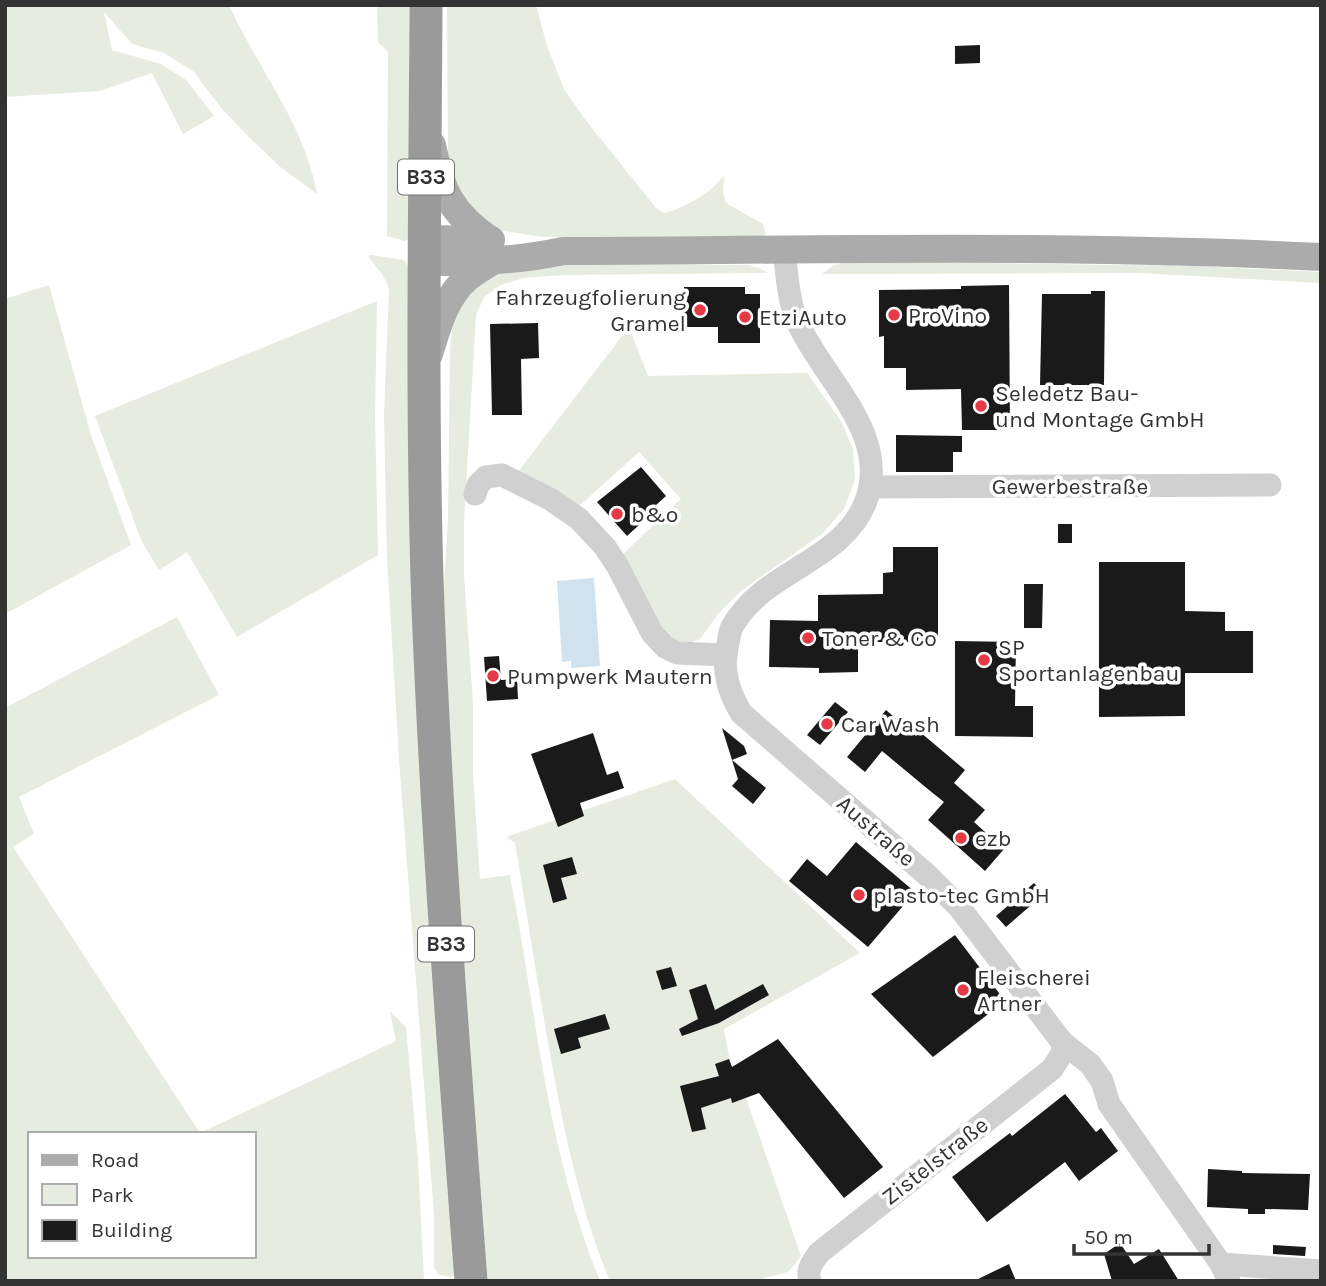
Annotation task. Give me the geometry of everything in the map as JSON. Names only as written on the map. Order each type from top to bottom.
[{"type":"highway","name":"B33","points":[[426,5],[428,594],[448,978],[471,1281]]},
{"type":"main road","name":"B33","points":[[426,114],[437,169],[452,205],[491,251],[451,296],[438,325],[426,367]]},
{"type":"main road","points":[[425,250],[491,251],[529,243],[563,251],[1167,250],[1321,257]]},
{"type":"street","name":"Austraße","points":[[785,250],[789,291],[797,322],[820,363],[848,404],[869,448],[870,487],[859,517],[849,531],[835,544],[770,586],[749,605],[732,628],[726,655],[730,694],[741,713],[926,874],[959,907],[1062,1042],[1090,1064],[1102,1081],[1109,1104],[1225,1273]]},
{"type":"street","points":[[475,494],[478,485],[486,477],[502,475],[550,499],[579,519],[605,547],[652,633],[665,648],[677,653],[726,655]]},
{"type":"street","name":"Gewerbestraße","points":[[870,487],[1270,485]]},
{"type":"street","name":"Zistelstraße","points":[[810,1281],[810,1266],[819,1253],[1052,1069],[1063,1052],[1062,1042]]},
{"type":"street","points":[[1225,1273],[1321,1270]]},
{"type":"green space","points":[[5,5],[229,5],[292,121],[311,169],[317,194],[279,166],[249,137],[222,109],[193,71],[164,53],[132,44],[104,12],[112,50],[161,64],[186,80],[214,116],[183,134],[152,73],[100,91],[5,97]]},
{"type":"green space","points":[[377,5],[409,5],[410,238],[405,241],[387,236],[388,52],[378,42]]},
{"type":"green space","points":[[447,5],[536,5],[547,46],[564,89],[656,208],[664,213],[688,204],[714,187],[724,175],[723,193],[726,203],[763,224],[766,235],[760,238],[542,237],[498,230],[459,201],[448,157]]},
{"type":"green space","points":[[368,256],[404,260],[409,268],[455,1273],[451,1277],[439,1275],[434,1267],[434,1215],[399,759],[387,558],[384,415],[389,289]]},
{"type":"green space","points":[[849,261],[1193,266],[1321,272],[1321,283],[1139,273],[822,274],[833,266]]},
{"type":"green space","points":[[564,264],[748,265],[768,273],[564,275],[523,278],[501,285],[484,297],[476,315],[464,521],[464,574],[473,703],[473,773],[480,879],[510,875],[555,1132],[582,1232],[600,1281],[482,1281],[459,964],[443,603],[448,518],[450,351],[453,320],[472,284],[488,275]]},
{"type":"green space","points":[[49,285],[91,435],[131,545],[5,614],[5,299]]},
{"type":"green space","points":[[377,301],[375,415],[378,555],[237,637],[187,552],[159,570],[142,542],[95,416]]},
{"type":"green space","points":[[629,327],[648,376],[807,373],[841,421],[853,449],[855,479],[844,509],[823,533],[741,591],[718,614],[700,639],[687,644],[670,639],[652,615],[621,556],[681,499],[639,452],[578,507],[517,473]]},
{"type":"green space","points":[[177,617],[219,695],[19,797],[34,834],[13,847],[199,1132],[28,1132],[28,1258],[256,1258],[256,1132],[202,1132],[396,1041],[390,1011],[406,1027],[418,1160],[424,1281],[5,1281],[5,708]]},
{"type":"green space","points":[[675,779],[860,953],[724,1029],[733,1072],[745,1095],[801,1256],[788,1272],[753,1281],[610,1281],[590,1227],[568,1144],[546,1032],[515,843],[506,837]]},
{"type":"water","points":[[594,578],[600,666],[571,668],[571,661],[562,662],[557,581]]},
{"type":"building","points":[[980,45],[980,63],[955,64],[955,46]]},
{"type":"building","points":[[1009,285],[1010,430],[962,430],[961,389],[906,390],[906,368],[884,368],[884,336],[879,337],[879,290],[961,289],[961,286]]},
{"type":"building","points":[[684,287],[745,287],[745,294],[760,294],[760,343],[718,343],[718,327],[684,327]]},
{"type":"building","points":[[1091,291],[1105,291],[1104,385],[1040,385],[1042,294],[1091,294]]},
{"type":"building","points":[[538,323],[539,358],[521,359],[522,415],[492,415],[490,324]]},
{"type":"building","points":[[896,435],[962,436],[962,452],[953,452],[953,472],[896,472]]},
{"type":"building","points":[[641,467],[666,496],[627,536],[597,502]]},
{"type":"building","points":[[1058,524],[1072,524],[1072,543],[1058,543]]},
{"type":"building","points":[[893,547],[938,547],[938,642],[858,642],[858,672],[819,673],[819,668],[769,667],[770,620],[818,621],[818,595],[883,594],[883,573],[893,572]]},
{"type":"building","points":[[1099,562],[1185,562],[1185,611],[1225,612],[1225,631],[1253,631],[1253,673],[1185,673],[1185,716],[1099,717]]},
{"type":"building","points":[[1024,584],[1043,584],[1042,628],[1024,628]]},
{"type":"building","points":[[955,641],[1016,642],[1015,706],[1033,706],[1033,737],[955,736]]},
{"type":"building","name":"Pumpwerk Mautern","points":[[499,656],[501,680],[517,679],[518,699],[487,701],[484,657]]},
{"type":"building","name":"Car Wash","points":[[835,702],[848,712],[820,745],[807,735]]},
{"type":"building","points":[[886,710],[916,736],[920,732],[965,770],[954,783],[985,810],[974,822],[1004,849],[985,871],[928,820],[944,802],[882,751],[865,772],[847,757]]},
{"type":"building","points":[[722,728],[744,746],[747,754],[732,760]]},
{"type":"building","points":[[593,733],[607,775],[618,771],[624,788],[580,803],[584,816],[558,827],[531,754]]},
{"type":"building","points":[[732,760],[766,788],[753,804],[732,786],[738,779]]},
{"type":"building","points":[[856,842],[915,892],[868,947],[789,881],[807,859],[827,876]]},
{"type":"building","points":[[572,857],[577,874],[561,878],[567,899],[553,903],[543,865]]},
{"type":"building","points":[[1034,883],[1044,894],[1006,927],[996,916]]},
{"type":"building","points":[[955,935],[1005,1001],[933,1057],[871,994]]},
{"type":"building","points":[[671,967],[677,986],[662,990],[656,971]]},
{"type":"building","points":[[706,984],[715,1010],[763,984],[769,995],[719,1023],[682,1036],[679,1029],[698,1019],[689,990]]},
{"type":"building","points":[[605,1014],[610,1029],[578,1038],[581,1048],[561,1054],[554,1029]]},
{"type":"building","points":[[778,1039],[883,1167],[844,1198],[759,1093],[732,1103],[731,1098],[701,1108],[706,1129],[692,1132],[680,1086],[719,1076],[715,1064],[729,1059],[732,1067]]},
{"type":"building","points":[[1065,1094],[1096,1132],[1101,1128],[1118,1151],[1079,1181],[1065,1162],[987,1222],[952,1177],[1010,1133],[1012,1136]]},
{"type":"building","points":[[1208,1169],[1242,1173],[1310,1174],[1308,1210],[1265,1209],[1265,1214],[1248,1214],[1248,1209],[1207,1207]]},
{"type":"building","points":[[1120,1243],[1134,1264],[1159,1249],[1179,1281],[1112,1281],[1104,1254]]},
{"type":"building","points":[[1273,1245],[1306,1247],[1305,1256],[1273,1254]]},
{"type":"building","points":[[1009,1264],[1016,1281],[974,1281]]},
{"type":"place","name":"Fahrzeugfolierung Gramel","points":[[700,310]]},
{"type":"place","name":"ProVino","points":[[894,315]]},
{"type":"place","name":"EtziAuto","points":[[745,317]]},
{"type":"place","name":"Seledetz Bau- und Montage GmbH","points":[[981,406]]},
{"type":"place","name":"b&o","points":[[617,514]]},
{"type":"place","name":"Toner & Co","points":[[808,638]]},
{"type":"place","name":"SP Sportanlagenbau","points":[[984,660]]},
{"type":"place","name":"Pumpwerk Mautern","points":[[493,676]]},
{"type":"place","name":"Car Wash","points":[[827,724]]},
{"type":"place","name":"ezb","points":[[961,838]]},
{"type":"place","name":"plasto-tec GmbH","points":[[859,895]]},
{"type":"place","name":"Fleischerei Artner","points":[[963,990]]}]
